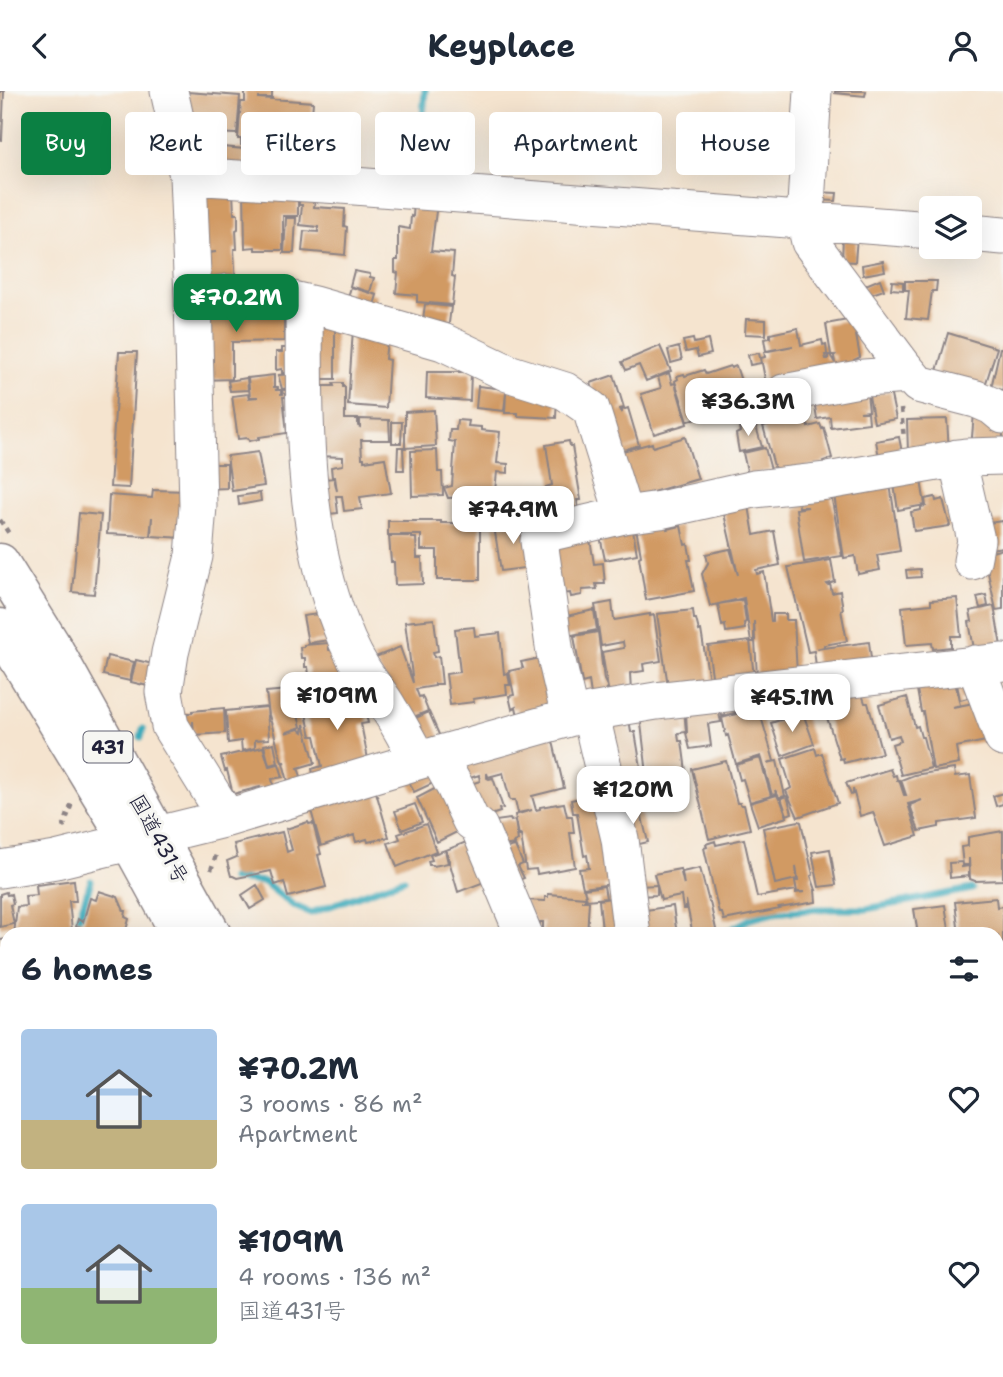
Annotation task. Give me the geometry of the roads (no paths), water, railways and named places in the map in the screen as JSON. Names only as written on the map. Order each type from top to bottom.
[{"type":"highway","name":"国道431号","points":[[0,563],[53,648],[144,839],[178,927]]},
{"type":"highway","name":"国道431号","points":[[0,628],[206,927]]},
{"type":"street","points":[[169,91],[188,176],[198,506],[194,556],[170,653],[164,692],[170,726],[224,831]]},
{"type":"street","points":[[813,91],[805,220],[810,242],[918,384],[976,399],[992,406],[1003,415]]},
{"type":"street","points":[[188,176],[919,229]]},
{"type":"street","points":[[982,234],[1003,236]]},
{"type":"street","points":[[193,298],[227,293],[275,296],[304,303],[443,342],[508,373],[565,391],[591,409],[624,515]]},
{"type":"street","points":[[304,303],[304,368],[313,520],[328,588],[340,625],[369,680],[427,758],[455,787],[471,821],[479,827],[521,927]]},
{"type":"street","points":[[784,393],[852,380],[910,375]]},
{"type":"street","points":[[631,927],[620,839],[580,714],[555,653],[539,541],[547,533],[754,489],[827,481],[987,455],[1003,456]]},
{"type":"street","points":[[957,459],[976,540],[972,561]]},
{"type":"street","points":[[0,869],[56,860],[144,839],[224,831],[427,758],[580,714],[670,700],[989,663],[1003,738]]},
{"type":"waterway","points":[[418,181],[425,91]]},
{"type":"waterway","points":[[141,737],[143,729]]},
{"type":"waterway","points":[[232,879],[264,882],[294,906],[311,913],[404,879]]},
{"type":"waterway","points":[[79,917],[91,881]]},
{"type":"waterway","points":[[736,927],[750,919],[773,913],[817,909],[866,909],[972,889]]}]
